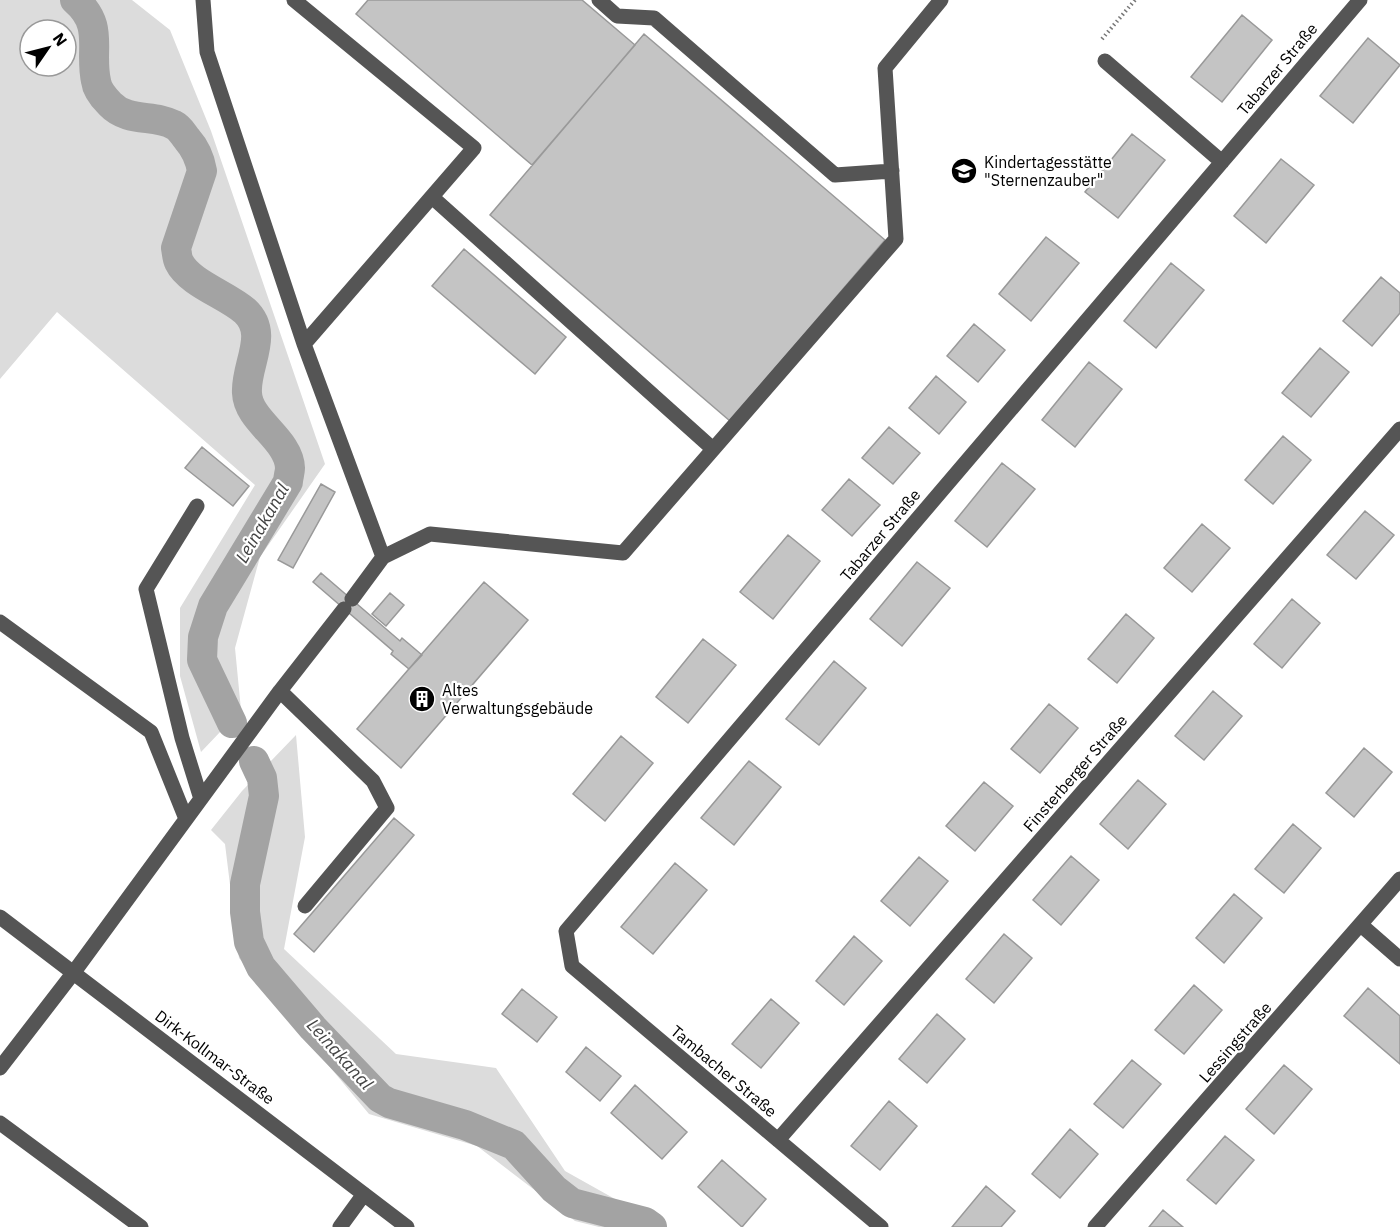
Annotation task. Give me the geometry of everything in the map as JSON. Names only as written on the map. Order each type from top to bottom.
[{"type":"street","points":[[203,0],[207,52],[304,344],[383,556]]},
{"type":"street","points":[[294,0],[474,148],[304,344]]},
{"type":"street","points":[[599,0],[617,16],[654,18],[835,175],[892,171]]},
{"type":"street","points":[[0,1068],[383,556],[430,534],[623,553],[896,239],[885,68],[941,0]]},
{"type":"street","name":"Tabarzer Straße","points":[[566,931],[1360,0]]},
{"type":"street","points":[[1105,61],[1222,162]]},
{"type":"street","points":[[432,197],[713,449]]},
{"type":"street","name":"Finsterberger Straße","points":[[778,1140],[1400,429]]},
{"type":"street","points":[[197,506],[146,589],[182,738],[201,799]]},
{"type":"street","points":[[0,622],[151,732],[186,819]]},
{"type":"street","points":[[280,691],[373,781],[387,808],[305,906]]},
{"type":"street","name":"Lessingstraße","points":[[1095,1227],[1400,879]]},
{"type":"street","name":"Dirk-Kollmar-Straße","points":[[0,917],[407,1227]]},
{"type":"street","points":[[1361,925],[1400,959]]},
{"type":"street","name":"Tambacher Straße","points":[[566,931],[572,966],[881,1227]]},
{"type":"street","points":[[0,1123],[141,1227]]},
{"type":"street","points":[[340,1227],[364,1194]]},
{"type":"path","points":[[1105,61],[1092,50],[1136,0]]},
{"type":"shaded area","points":[[0,0],[132,0],[170,30],[211,131],[325,464],[260,557],[235,648],[241,710],[201,752],[180,676],[180,608],[255,485],[57,312],[0,379]]},
{"type":"shaded area","points":[[296,735],[305,837],[284,949],[396,1054],[496,1068],[565,1171],[665,1227],[599,1227],[575,1221],[477,1146],[369,1114],[239,958],[225,844],[211,830],[242,791]]},
{"type":"building","points":[[368,0],[582,0],[635,45],[532,165],[356,14]]},
{"type":"building","points":[[1242,15],[1272,40],[1222,102],[1191,77]]},
{"type":"building","points":[[644,34],[885,240],[730,421],[490,215]]},
{"type":"building","points":[[1368,38],[1400,65],[1353,123],[1320,96]]},
{"type":"building","points":[[1132,134],[1165,160],[1118,218],[1085,192]]},
{"type":"building","points":[[1281,159],[1314,185],[1266,243],[1234,216]]},
{"type":"building","points":[[1046,237],[1079,263],[1031,321],[999,294]]},
{"type":"building","points":[[464,249],[566,337],[535,374],[432,286]]},
{"type":"building","points":[[1171,263],[1204,290],[1156,348],[1124,321]]},
{"type":"building","points":[[1381,277],[1400,293],[1400,313],[1372,346],[1343,321]]},
{"type":"building","points":[[974,324],[1005,350],[978,382],[947,356]]},
{"type":"building","points":[[1320,348],[1349,372],[1311,417],[1282,393]]},
{"type":"building","points":[[1089,362],[1122,389],[1075,447],[1042,420]]},
{"type":"building","points":[[936,376],[966,402],[939,434],[909,408]]},
{"type":"building","points":[[889,427],[920,453],[893,484],[862,458]]},
{"type":"building","points":[[1283,436],[1311,460],[1273,504],[1245,480]]},
{"type":"building","points":[[202,447],[249,486],[233,506],[185,468]]},
{"type":"building","points":[[1002,463],[1035,489],[987,547],[955,521]]},
{"type":"building","points":[[849,479],[880,505],[852,536],[822,510]]},
{"type":"building","points":[[321,484],[335,492],[293,568],[278,560]]},
{"type":"building","points":[[1365,511],[1394,535],[1356,579],[1327,555]]},
{"type":"building","points":[[1202,524],[1230,548],[1192,592],[1164,568]]},
{"type":"building","points":[[788,535],[820,561],[773,619],[740,592]]},
{"type":"building","points":[[917,562],[950,588],[902,646],[870,619]]},
{"type":"building","points":[[321,573],[400,641],[402,638],[422,655],[409,669],[391,654],[393,651],[313,582]]},
{"type":"building","name":"Altes Verwaltungsgebäude","points":[[484,582],[528,620],[401,768],[357,729]]},
{"type":"building","points":[[390,593],[404,605],[386,626],[372,614]]},
{"type":"building","points":[[1292,599],[1320,623],[1282,668],[1254,644]]},
{"type":"building","points":[[1126,614],[1154,638],[1117,683],[1088,659]]},
{"type":"building","points":[[703,639],[736,665],[688,723],[656,697]]},
{"type":"building","points":[[834,661],[866,688],[819,745],[786,719]]},
{"type":"building","points":[[1213,691],[1242,716],[1204,760],[1175,736]]},
{"type":"building","points":[[1049,704],[1078,728],[1040,773],[1011,749]]},
{"type":"building","points":[[621,736],[653,763],[605,821],[573,794]]},
{"type":"building","points":[[1364,748],[1392,772],[1354,817],[1326,793]]},
{"type":"building","points":[[749,761],[781,787],[734,845],[701,818]]},
{"type":"building","points":[[1138,780],[1166,804],[1128,849],[1100,824]]},
{"type":"building","points":[[984,782],[1013,806],[975,851],[946,826]]},
{"type":"building","points":[[394,818],[414,835],[314,952],[294,934]]},
{"type":"building","points":[[1293,824],[1321,848],[1284,893],[1255,869]]},
{"type":"building","points":[[1071,856],[1099,880],[1061,925],[1033,900]]},
{"type":"building","points":[[919,857],[948,881],[910,926],[881,901]]},
{"type":"building","points":[[675,863],[707,890],[653,954],[621,927]]},
{"type":"building","points":[[1234,894],[1262,918],[1224,963],[1196,938]]},
{"type":"building","points":[[1004,934],[1032,958],[994,1003],[966,979]]},
{"type":"building","points":[[854,936],[882,961],[844,1005],[816,981]]},
{"type":"building","points":[[1194,985],[1222,1010],[1184,1054],[1155,1030]]},
{"type":"building","points":[[1368,988],[1400,1016],[1400,1064],[1344,1016]]},
{"type":"building","points":[[522,989],[557,1017],[537,1042],[502,1014]]},
{"type":"building","points":[[771,999],[799,1023],[761,1068],[732,1044]]},
{"type":"building","points":[[937,1014],[965,1039],[927,1083],[899,1059]]},
{"type":"building","points":[[586,1047],[621,1076],[600,1101],[566,1072]]},
{"type":"building","points":[[1132,1060],[1161,1084],[1123,1128],[1094,1104]]},
{"type":"building","points":[[1284,1065],[1312,1089],[1274,1134],[1246,1109]]},
{"type":"building","points":[[635,1085],[687,1132],[662,1159],[611,1113]]},
{"type":"building","points":[[889,1101],[917,1126],[880,1170],[851,1146]]},
{"type":"building","points":[[1070,1129],[1098,1154],[1060,1198],[1032,1174]]},
{"type":"building","points":[[1225,1136],[1254,1160],[1216,1204],[1187,1180]]},
{"type":"building","points":[[722,1160],[766,1199],[742,1227],[698,1187]]},
{"type":"building","points":[[986,1186],[1015,1211],[1001,1227],[952,1227]]},
{"type":"building","points":[[1163,1210],[1183,1227],[1149,1227]]},
{"type":"waterway","name":"Leinakanal","points":[[75,0],[90,19],[93,29],[94,69],[98,88],[103,96],[117,110],[125,114],[176,126],[197,154],[202,171],[176,248],[178,259],[191,276],[237,305],[252,320],[256,330],[256,340],[247,382],[249,403],[288,458],[290,468],[288,482],[213,606],[203,637],[202,660],[232,723]]},
{"type":"waterway","name":"Leinakanal","points":[[254,761],[262,778],[264,796],[245,884],[245,912],[249,942],[261,967],[313,1028],[380,1098],[389,1103],[465,1125],[514,1145],[554,1189],[572,1203],[645,1222],[652,1227]]},
{"type":"place","name":"Kindertagesstätte \"Sternenzauber\"","points":[[964,171]]},
{"type":"place","name":"Altes Verwaltungsgebäude","points":[[422,699]]}]
